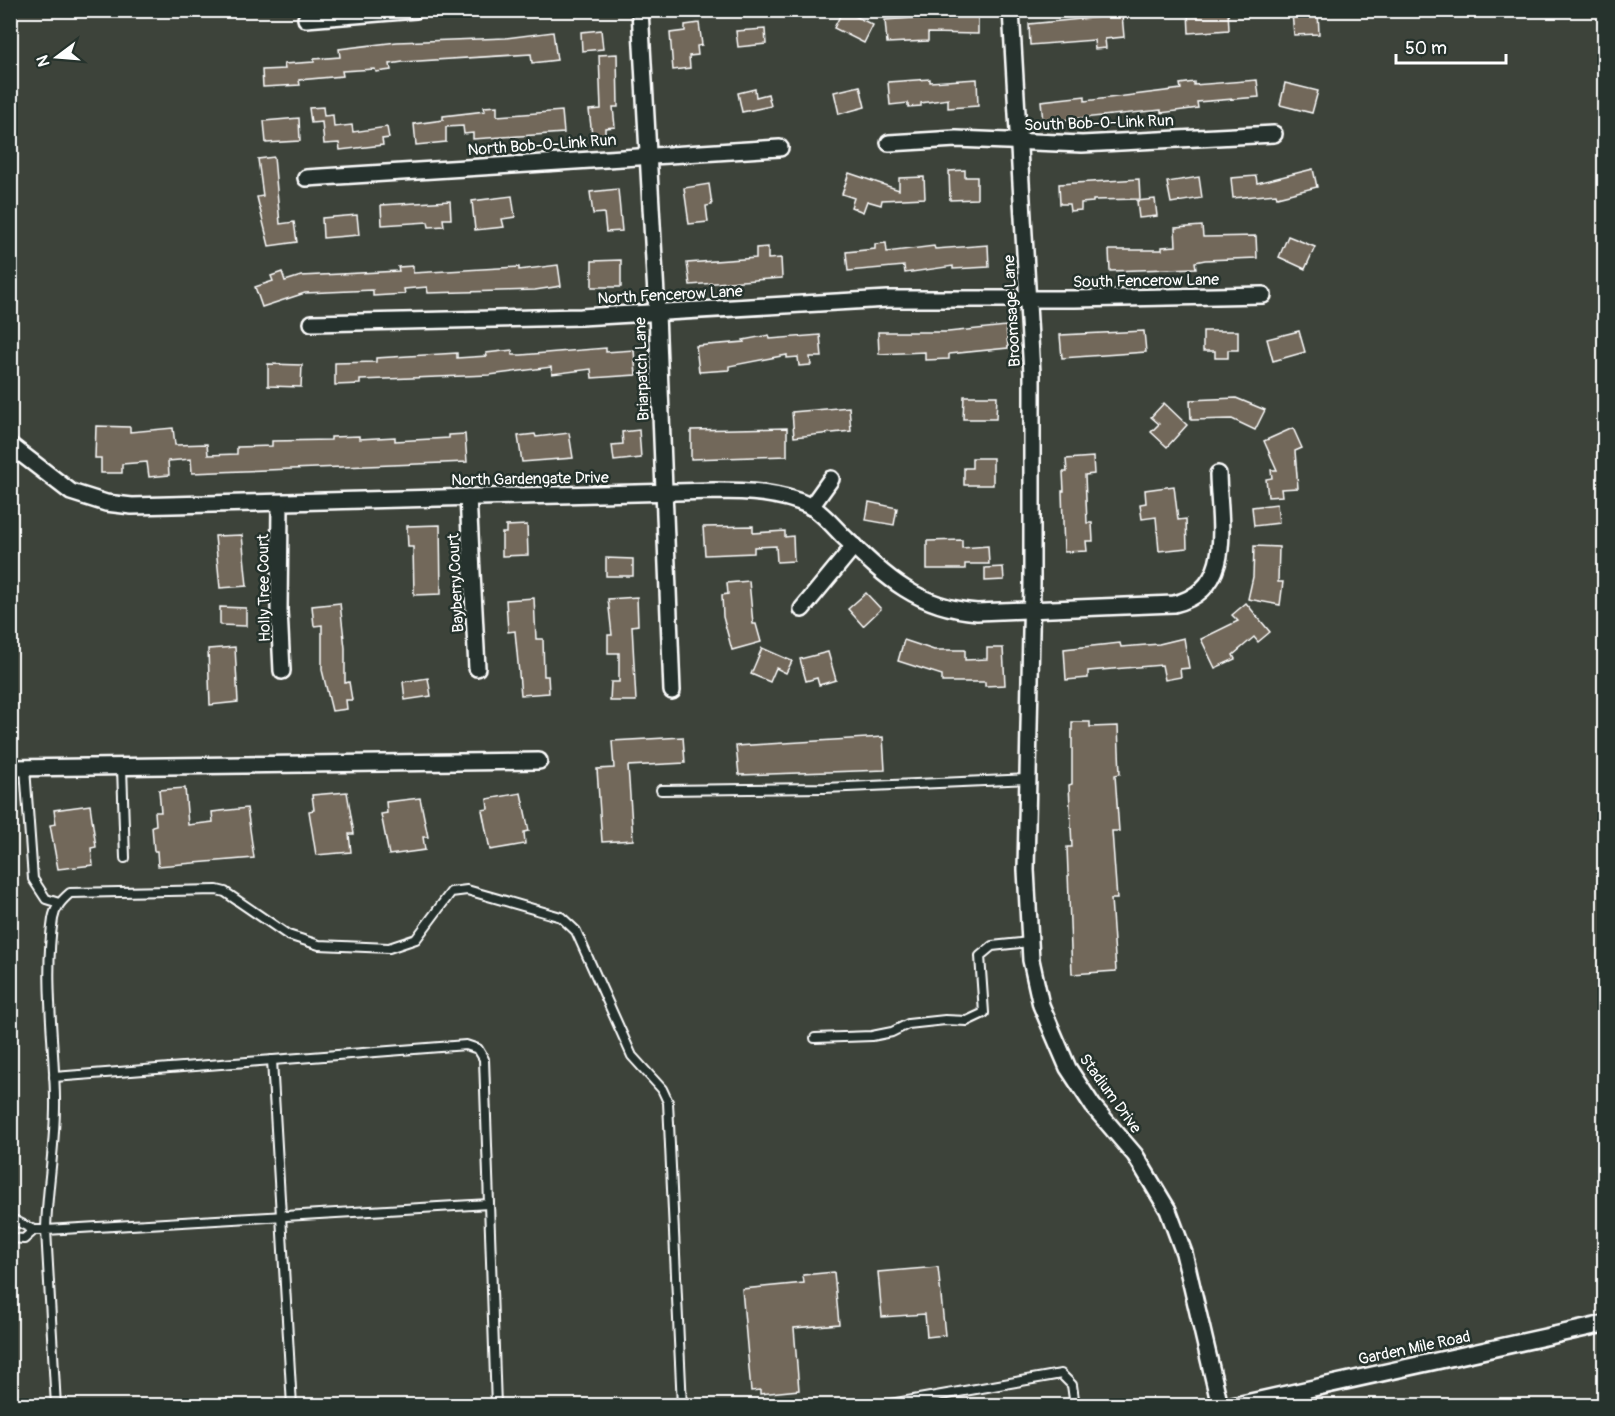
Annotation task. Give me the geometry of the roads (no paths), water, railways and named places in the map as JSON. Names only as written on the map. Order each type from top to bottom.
[{"type":"street","points":[[306,19],[416,10]]},
{"type":"street","name":"Briarpatch Lane","points":[[640,10],[657,313],[672,691]]},
{"type":"street","name":"Broomsage Lane","points":[[1011,10],[1032,373],[1032,609]]},
{"type":"street","name":"South Bob-O-Link Run","points":[[889,142],[956,139],[1082,144],[1274,134]]},
{"type":"street","name":"North Bob-O-Link Run","points":[[306,178],[780,148]]},
{"type":"street","name":"South Fencerow Lane","points":[[1029,299],[1263,295]]},
{"type":"street","name":"North Fencerow Lane","points":[[312,324],[657,313],[888,299],[1029,299]]},
{"type":"street","name":"North Gardengate Drive","points":[[10,445],[71,492],[106,503],[160,506],[280,504],[664,492],[759,492],[811,507],[892,582],[918,598],[962,611],[1174,604],[1197,596],[1213,579],[1219,561],[1218,474]]},
{"type":"street","points":[[811,507],[831,479]]},
{"type":"street","name":"Bayberry Court","points":[[468,497],[477,668]]},
{"type":"street","name":"Holly Tree Court","points":[[280,504],[279,610],[282,671]]},
{"type":"street","points":[[802,609],[854,546]]},
{"type":"street","name":"Stadium Drive","points":[[1032,609],[1030,779],[1026,870],[1029,942],[1041,1005],[1058,1048],[1080,1088],[1147,1173],[1176,1231],[1202,1323],[1220,1406]]},
{"type":"street","points":[[18,768],[539,761]]},
{"type":"street","name":"Garden Mile Road","points":[[1232,1406],[1605,1324]]},
{"type":"lane","points":[[122,767],[125,858]]},
{"type":"lane","points":[[18,768],[33,879],[46,899],[59,903]]},
{"type":"lane","points":[[661,790],[824,788],[1030,779]]},
{"type":"lane","points":[[56,1406],[46,1194],[55,1143],[50,960],[53,917],[59,903],[70,892],[81,891],[217,890],[288,935],[319,945],[389,948],[416,939],[451,892],[459,889],[561,917],[576,931],[632,1056],[662,1089],[668,1102],[682,1406]]},
{"type":"lane","points":[[815,1038],[872,1036],[892,1032],[908,1024],[945,1020],[967,1022],[984,1013],[980,956],[992,946],[1029,942]]},
{"type":"lane","points":[[54,1077],[466,1045],[478,1049],[484,1059],[496,1406]]},
{"type":"lane","points":[[272,1060],[292,1406]]},
{"type":"lane","points":[[10,1218],[34,1230],[46,1230],[489,1204]]},
{"type":"lane","points":[[10,1238],[24,1239],[34,1230]]},
{"type":"lane","points":[[879,1406],[1061,1374],[1072,1385],[1075,1406]]}]
